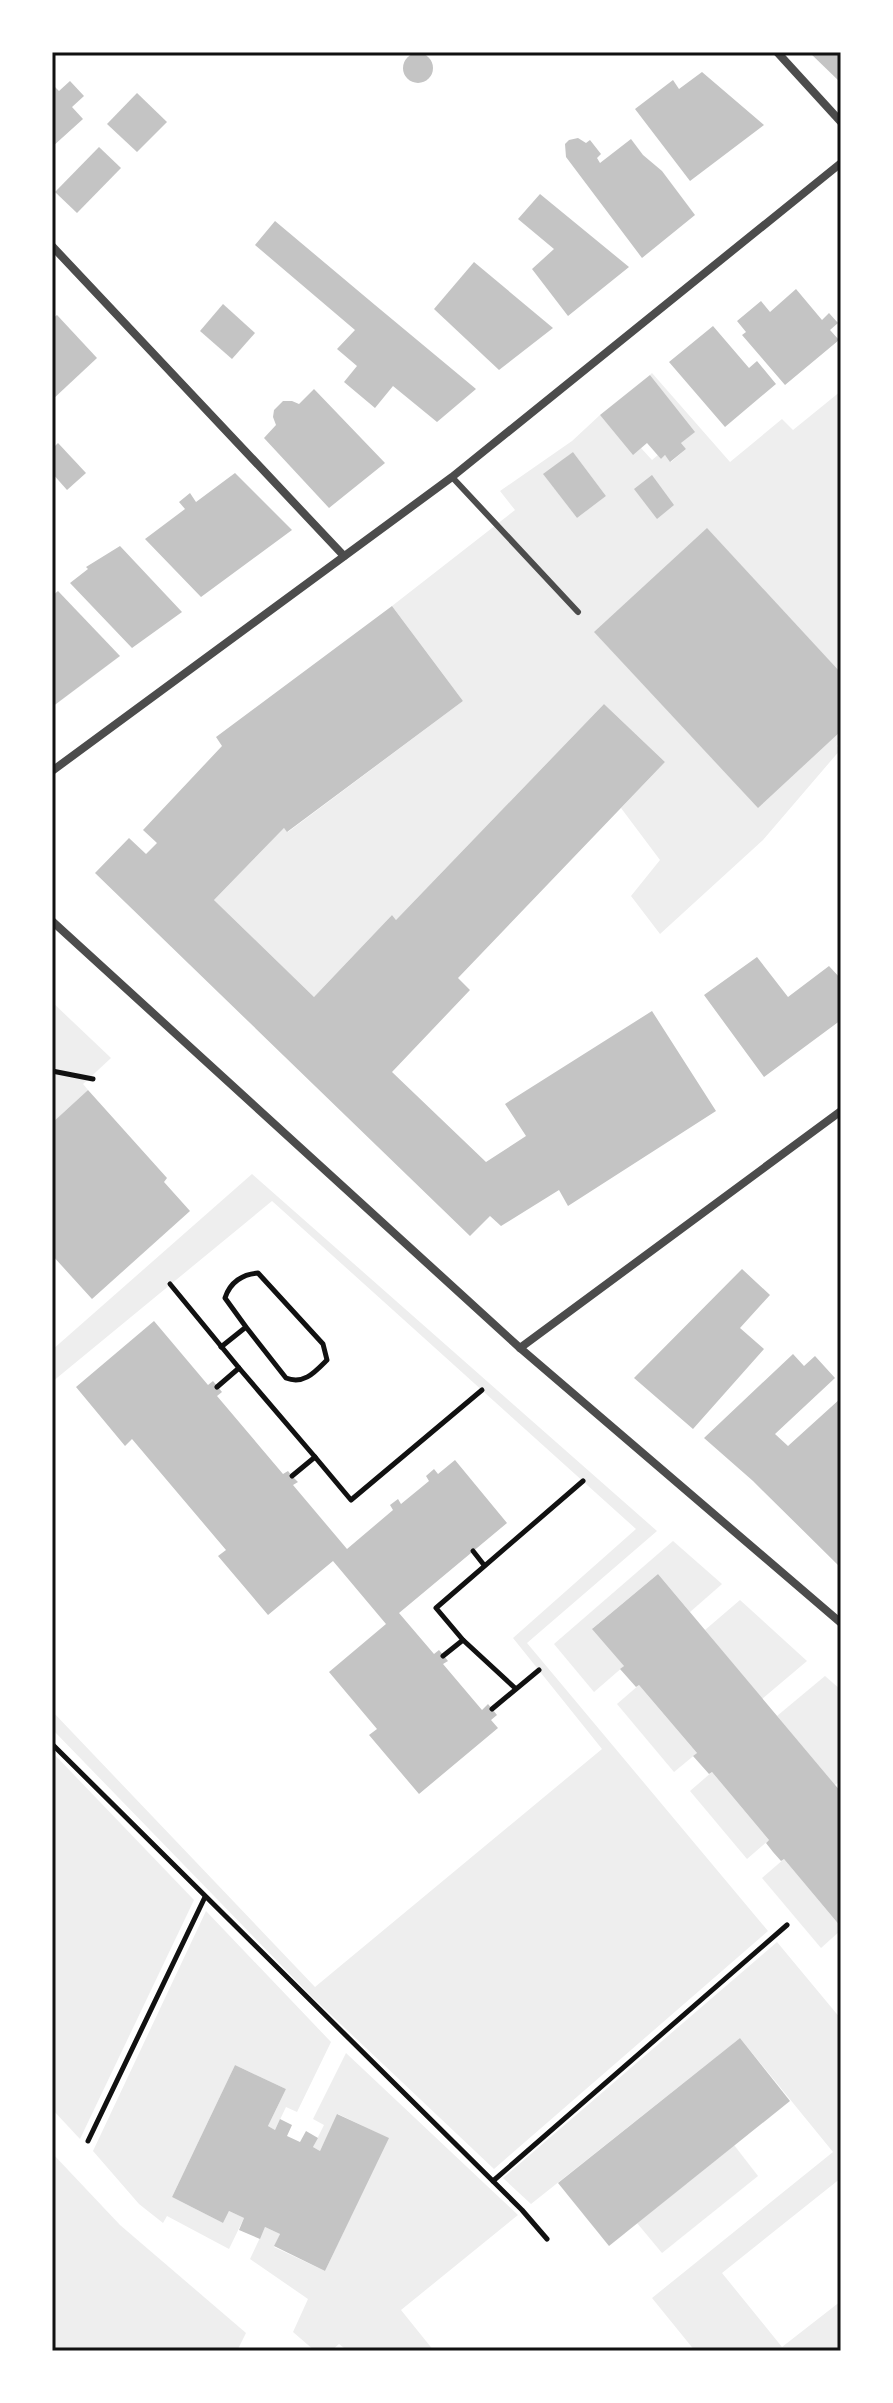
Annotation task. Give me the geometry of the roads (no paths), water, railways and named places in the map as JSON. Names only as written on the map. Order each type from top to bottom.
[{"type":"street","points":[[777,52],[841,122]]},
{"type":"street","points":[[52,771],[452,477],[841,163]]},
{"type":"street","points":[[52,246],[344,556]]},
{"type":"street","points":[[52,921],[520,1348],[841,1623]]},
{"type":"street","points":[[520,1348],[841,1111]]},
{"type":"lane","points":[[452,477],[578,612]]}]
